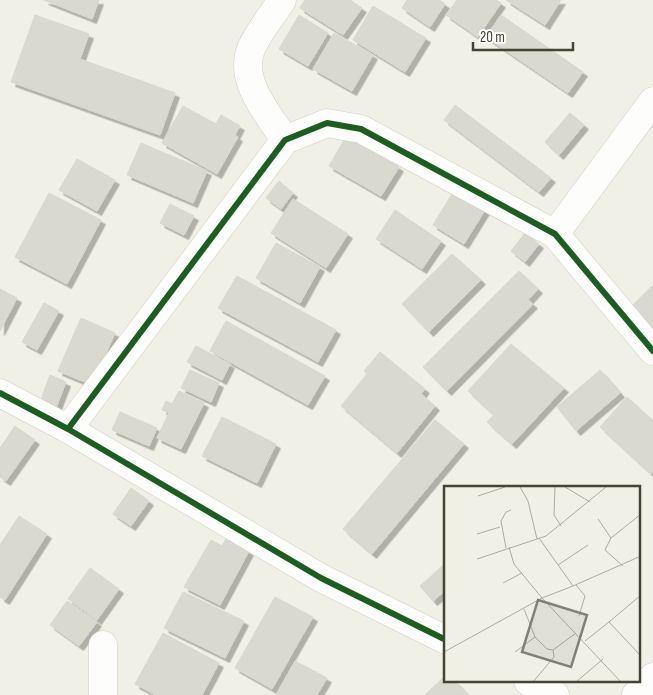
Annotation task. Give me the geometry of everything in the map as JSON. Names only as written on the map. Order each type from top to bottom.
[{"type":"street","points":[[282,0],[250,50],[248,71],[256,94],[285,140]]},
{"type":"street","points":[[555,234],[653,101]]},
{"type":"street","points":[[68,429],[285,140],[327,123],[361,129],[555,234],[653,351]]},
{"type":"street","points":[[0,392],[68,429],[321,578],[444,639]]},
{"type":"street","points":[[103,645],[103,695]]},
{"type":"street","points":[[636,695],[653,677]]},
{"type":"street","points":[[530,682],[555,695]]},
{"type":"building","points":[[44,0],[99,0],[92,19]]},
{"type":"building","points":[[305,0],[350,0],[362,8],[343,35],[300,8]]},
{"type":"building","points":[[407,0],[439,0],[445,4],[430,27],[402,8]]},
{"type":"building","points":[[457,0],[496,0],[501,3],[478,37],[446,15]]},
{"type":"building","points":[[506,0],[561,0],[545,25]]},
{"type":"building","points":[[373,6],[426,38],[405,72],[353,40]]},
{"type":"building","points":[[35,15],[89,34],[80,59],[175,93],[160,135],[11,82]]},
{"type":"building","points":[[299,15],[328,33],[308,66],[279,49]]},
{"type":"building","points":[[501,15],[583,72],[568,93],[486,37]]},
{"type":"building","points":[[334,33],[373,55],[352,91],[313,69]]},
{"type":"building","points":[[455,105],[551,178],[539,192],[444,120]]},
{"type":"building","points":[[183,106],[216,124],[221,115],[240,126],[235,135],[238,137],[217,174],[162,143]]},
{"type":"building","points":[[570,113],[584,125],[559,155],[545,142]]},
{"type":"building","points":[[346,137],[399,167],[381,196],[329,166]]},
{"type":"building","points":[[141,143],[207,171],[193,203],[127,175]]},
{"type":"building","points":[[77,159],[115,180],[97,211],[59,190]]},
{"type":"building","points":[[279,181],[293,193],[281,209],[266,198]]},
{"type":"building","points":[[454,191],[485,210],[464,244],[433,225]]},
{"type":"building","points":[[49,193],[101,220],[67,284],[15,257]]},
{"type":"building","points":[[293,199],[348,234],[326,268],[271,233]]},
{"type":"building","points":[[170,204],[194,216],[184,235],[160,223]]},
{"type":"building","points":[[395,210],[441,241],[422,269],[376,239]]},
{"type":"building","points":[[525,233],[539,244],[525,262],[511,251]]},
{"type":"building","points":[[276,243],[320,267],[300,303],[256,278]]},
{"type":"building","points":[[452,254],[481,280],[429,332],[402,304]]},
{"type":"building","points":[[519,271],[538,289],[528,300],[533,304],[447,391],[423,367]]},
{"type":"building","points":[[237,276],[336,330],[318,362],[218,308]]},
{"type":"building","points":[[653,285],[653,329],[631,307]]},
{"type":"building","points":[[0,289],[17,298],[0,331]]},
{"type":"building","points":[[44,303],[59,311],[37,350],[22,342]]},
{"type":"building","points":[[81,318],[115,333],[92,385],[58,371]]},
{"type":"building","points":[[226,321],[325,376],[308,405],[210,351]]},
{"type":"building","points":[[511,344],[564,388],[512,444],[487,422],[494,415],[468,391]]},
{"type":"building","points":[[196,346],[230,364],[222,380],[187,362]]},
{"type":"building","points":[[380,352],[425,389],[421,394],[435,406],[397,453],[341,406],[367,374],[364,371]]},
{"type":"building","points":[[190,370],[219,383],[211,402],[181,388]]},
{"type":"building","points":[[600,370],[620,393],[576,431],[557,407]]},
{"type":"building","points":[[50,375],[66,382],[56,408],[40,402]]},
{"type":"building","points":[[179,391],[204,403],[181,449],[157,438],[169,413],[162,410],[166,401],[172,404]]},
{"type":"building","points":[[627,397],[653,421],[653,471],[651,474],[600,427]]},
{"type":"building","points":[[120,412],[157,428],[149,446],[112,430]]},
{"type":"building","points":[[222,417],[276,444],[257,483],[202,456]]},
{"type":"building","points":[[435,420],[464,444],[372,554],[343,529]]},
{"type":"building","points":[[15,426],[35,440],[6,481],[0,477],[0,448]]},
{"type":"building","points":[[131,488],[149,501],[131,526],[113,514]]},
{"type":"building","points":[[19,516],[47,534],[5,600],[0,597],[0,545]]},
{"type":"building","points":[[226,539],[249,551],[220,605],[184,587],[211,540],[222,546]]},
{"type":"building","points":[[444,565],[444,592],[433,601],[420,586]]},
{"type":"building","points":[[90,568],[119,589],[97,620],[68,599]]},
{"type":"building","points":[[183,592],[244,621],[225,658],[164,628]]},
{"type":"building","points":[[275,597],[313,617],[272,689],[235,668]]},
{"type":"building","points":[[67,601],[97,622],[79,646],[50,625]]},
{"type":"building","points":[[163,633],[219,663],[202,695],[156,695],[135,684]]},
{"type":"building","points":[[295,661],[327,678],[317,695],[276,695]]},
{"type":"building","points":[[444,677],[444,682],[456,682],[468,695],[425,695]]},
{"type":"cycle path","points":[[68,429],[285,140],[327,123],[361,129],[555,234],[653,351]]},
{"type":"cycle path","points":[[0,393],[68,429],[321,578],[444,639]]}]
